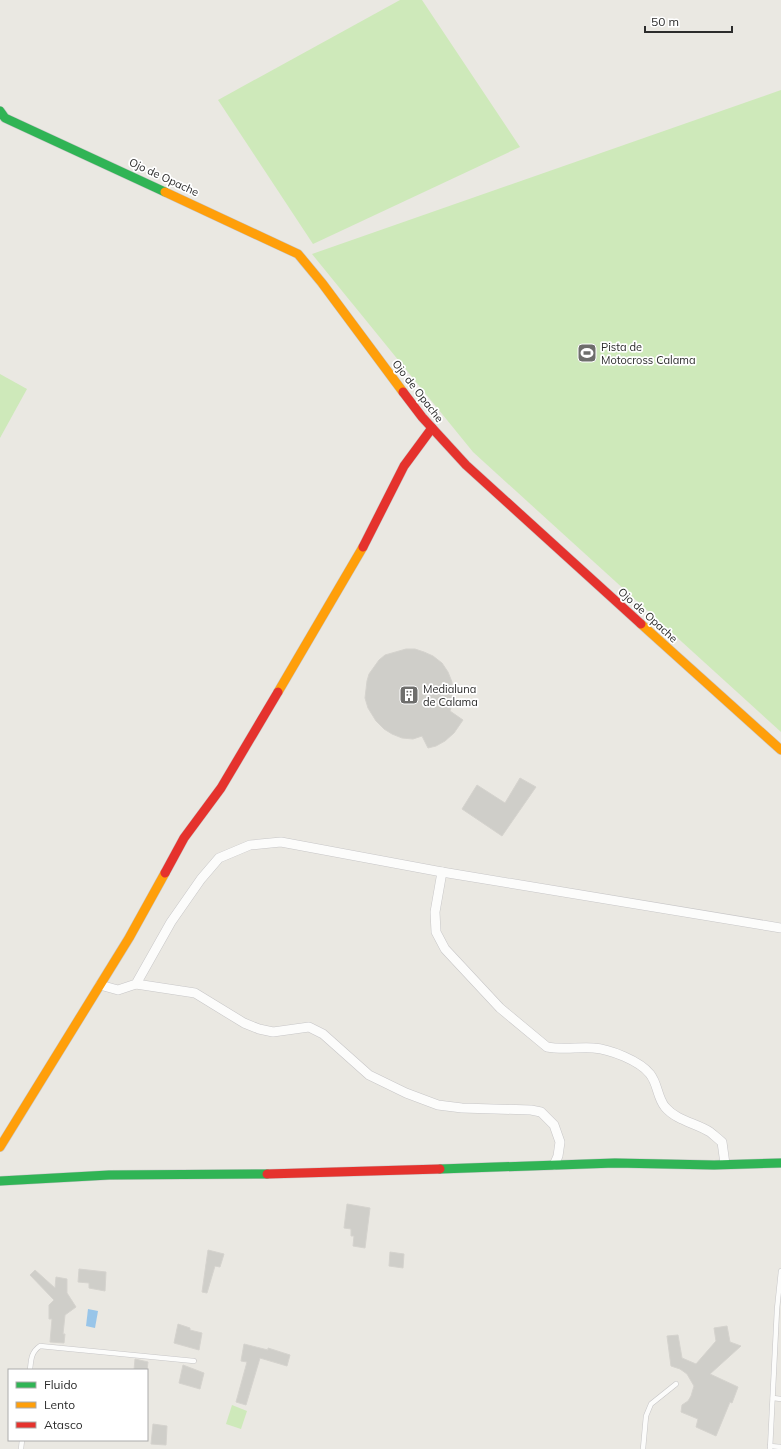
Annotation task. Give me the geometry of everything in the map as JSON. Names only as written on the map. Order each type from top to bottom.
[{"type":"street","name":"Ojo de Opache","points":[[2,115],[298,254],[322,283],[422,417],[466,465],[781,750]]},
{"type":"street","points":[[0,1147],[129,938],[184,838],[220,788],[355,562],[404,466],[432,428]]},
{"type":"street","points":[[136,984],[171,922],[201,879],[219,858],[250,845],[281,842],[442,872],[781,928]]},
{"type":"street","points":[[442,872],[435,912],[436,932],[445,949],[500,1008],[547,1047],[557,1049],[595,1048],[619,1055],[640,1064],[651,1074],[665,1107],[679,1118],[710,1132],[722,1142],[724,1164]]},
{"type":"street","points":[[100,985],[118,990],[136,984],[195,993],[244,1023],[259,1029],[273,1032],[310,1027],[323,1034],[369,1075],[406,1093],[438,1105],[462,1108],[531,1110],[541,1112],[554,1125],[560,1142],[558,1156],[554,1165]]},
{"type":"street","points":[[0,1181],[109,1175],[278,1174],[615,1163],[781,1163]]},
{"type":"lane","points":[[781,1270],[777,1308],[770,1447],[781,1447]]},
{"type":"lane","points":[[30,1369],[31,1357],[35,1349],[40,1346],[194,1361]]},
{"type":"lane","points":[[775,1352],[781,1352]]},
{"type":"lane","points":[[643,1449],[646,1416],[651,1404],[676,1384]]},
{"type":"lane","points":[[772,1398],[781,1399]]},
{"type":"green space","points":[[400,0],[422,0],[520,147],[313,244],[218,100]]},
{"type":"green space","name":"Pista de Motocross Calama","points":[[781,90],[781,732],[473,452],[312,254]]},
{"type":"green space","points":[[0,374],[27,389],[0,438]]},
{"type":"green space","points":[[232,1405],[247,1411],[241,1429],[226,1424]]},
{"type":"water","points":[[88,1309],[98,1311],[95,1328],[86,1326]]},
{"type":"building","name":"Medialuna de Calama","points":[[406,649],[415,649],[433,656],[442,663],[452,682],[453,700],[450,711],[463,720],[454,733],[445,741],[436,746],[428,748],[422,736],[413,739],[402,738],[392,734],[376,721],[368,708],[365,698],[369,674],[379,660],[385,655]]},
{"type":"building","points":[[520,778],[536,787],[502,836],[462,809],[477,785],[505,803]]},
{"type":"building","points":[[347,1204],[370,1208],[365,1248],[353,1246],[354,1236],[351,1236],[351,1229],[344,1228]]},
{"type":"building","points":[[208,1250],[224,1254],[220,1267],[215,1266],[207,1293],[202,1292]]},
{"type":"building","points":[[390,1252],[404,1254],[403,1268],[389,1266]]},
{"type":"building","points":[[79,1269],[106,1272],[105,1291],[89,1288],[89,1283],[78,1282]]},
{"type":"building","points":[[35,1270],[55,1288],[56,1277],[67,1279],[67,1293],[76,1307],[65,1315],[63,1334],[65,1334],[64,1343],[50,1342],[52,1319],[49,1319],[49,1305],[54,1300],[30,1275]]},
{"type":"building","points":[[178,1324],[190,1328],[190,1330],[202,1333],[199,1350],[174,1343]]},
{"type":"building","points":[[727,1326],[730,1342],[741,1346],[710,1374],[738,1387],[716,1436],[696,1427],[698,1419],[681,1412],[682,1405],[688,1401],[694,1386],[687,1374],[680,1369],[671,1366],[667,1336],[678,1335],[682,1358],[696,1364],[716,1341],[714,1328]]},
{"type":"building","points":[[244,1344],[268,1350],[268,1348],[290,1355],[287,1366],[260,1358],[246,1405],[236,1402],[247,1362],[241,1361]]},
{"type":"building","points":[[135,1359],[148,1362],[147,1369],[134,1369]]},
{"type":"building","points":[[183,1365],[204,1373],[200,1389],[179,1383]]},
{"type":"building","points":[[153,1424],[167,1426],[166,1445],[151,1444]]},
{"type":"traffic: fast","points":[[0,111],[5,118],[165,192]]},
{"type":"traffic: fast","points":[[440,1169],[615,1163],[714,1165],[781,1163]]},
{"type":"traffic: fast","points":[[0,1181],[109,1175],[267,1174]]},
{"type":"traffic: slow","points":[[165,192],[298,254],[322,283],[403,392]]},
{"type":"traffic: slow","points":[[278,692],[363,547]]},
{"type":"traffic: slow","points":[[641,624],[781,750]]},
{"type":"traffic: slow","points":[[0,1147],[129,938],[165,873]]},
{"type":"traffic: jam","points":[[403,392],[422,417],[466,465],[641,624]]},
{"type":"traffic: jam","points":[[363,547],[404,466],[432,428]]},
{"type":"traffic: jam","points":[[165,873],[184,838],[221,788],[278,692]]},
{"type":"traffic: jam","points":[[267,1174],[440,1169]]},
{"type":"place","name":"Pista de Motocross Calama","points":[[587,353]]},
{"type":"place","name":"Medialuna de Calama","points":[[409,695]]}]
